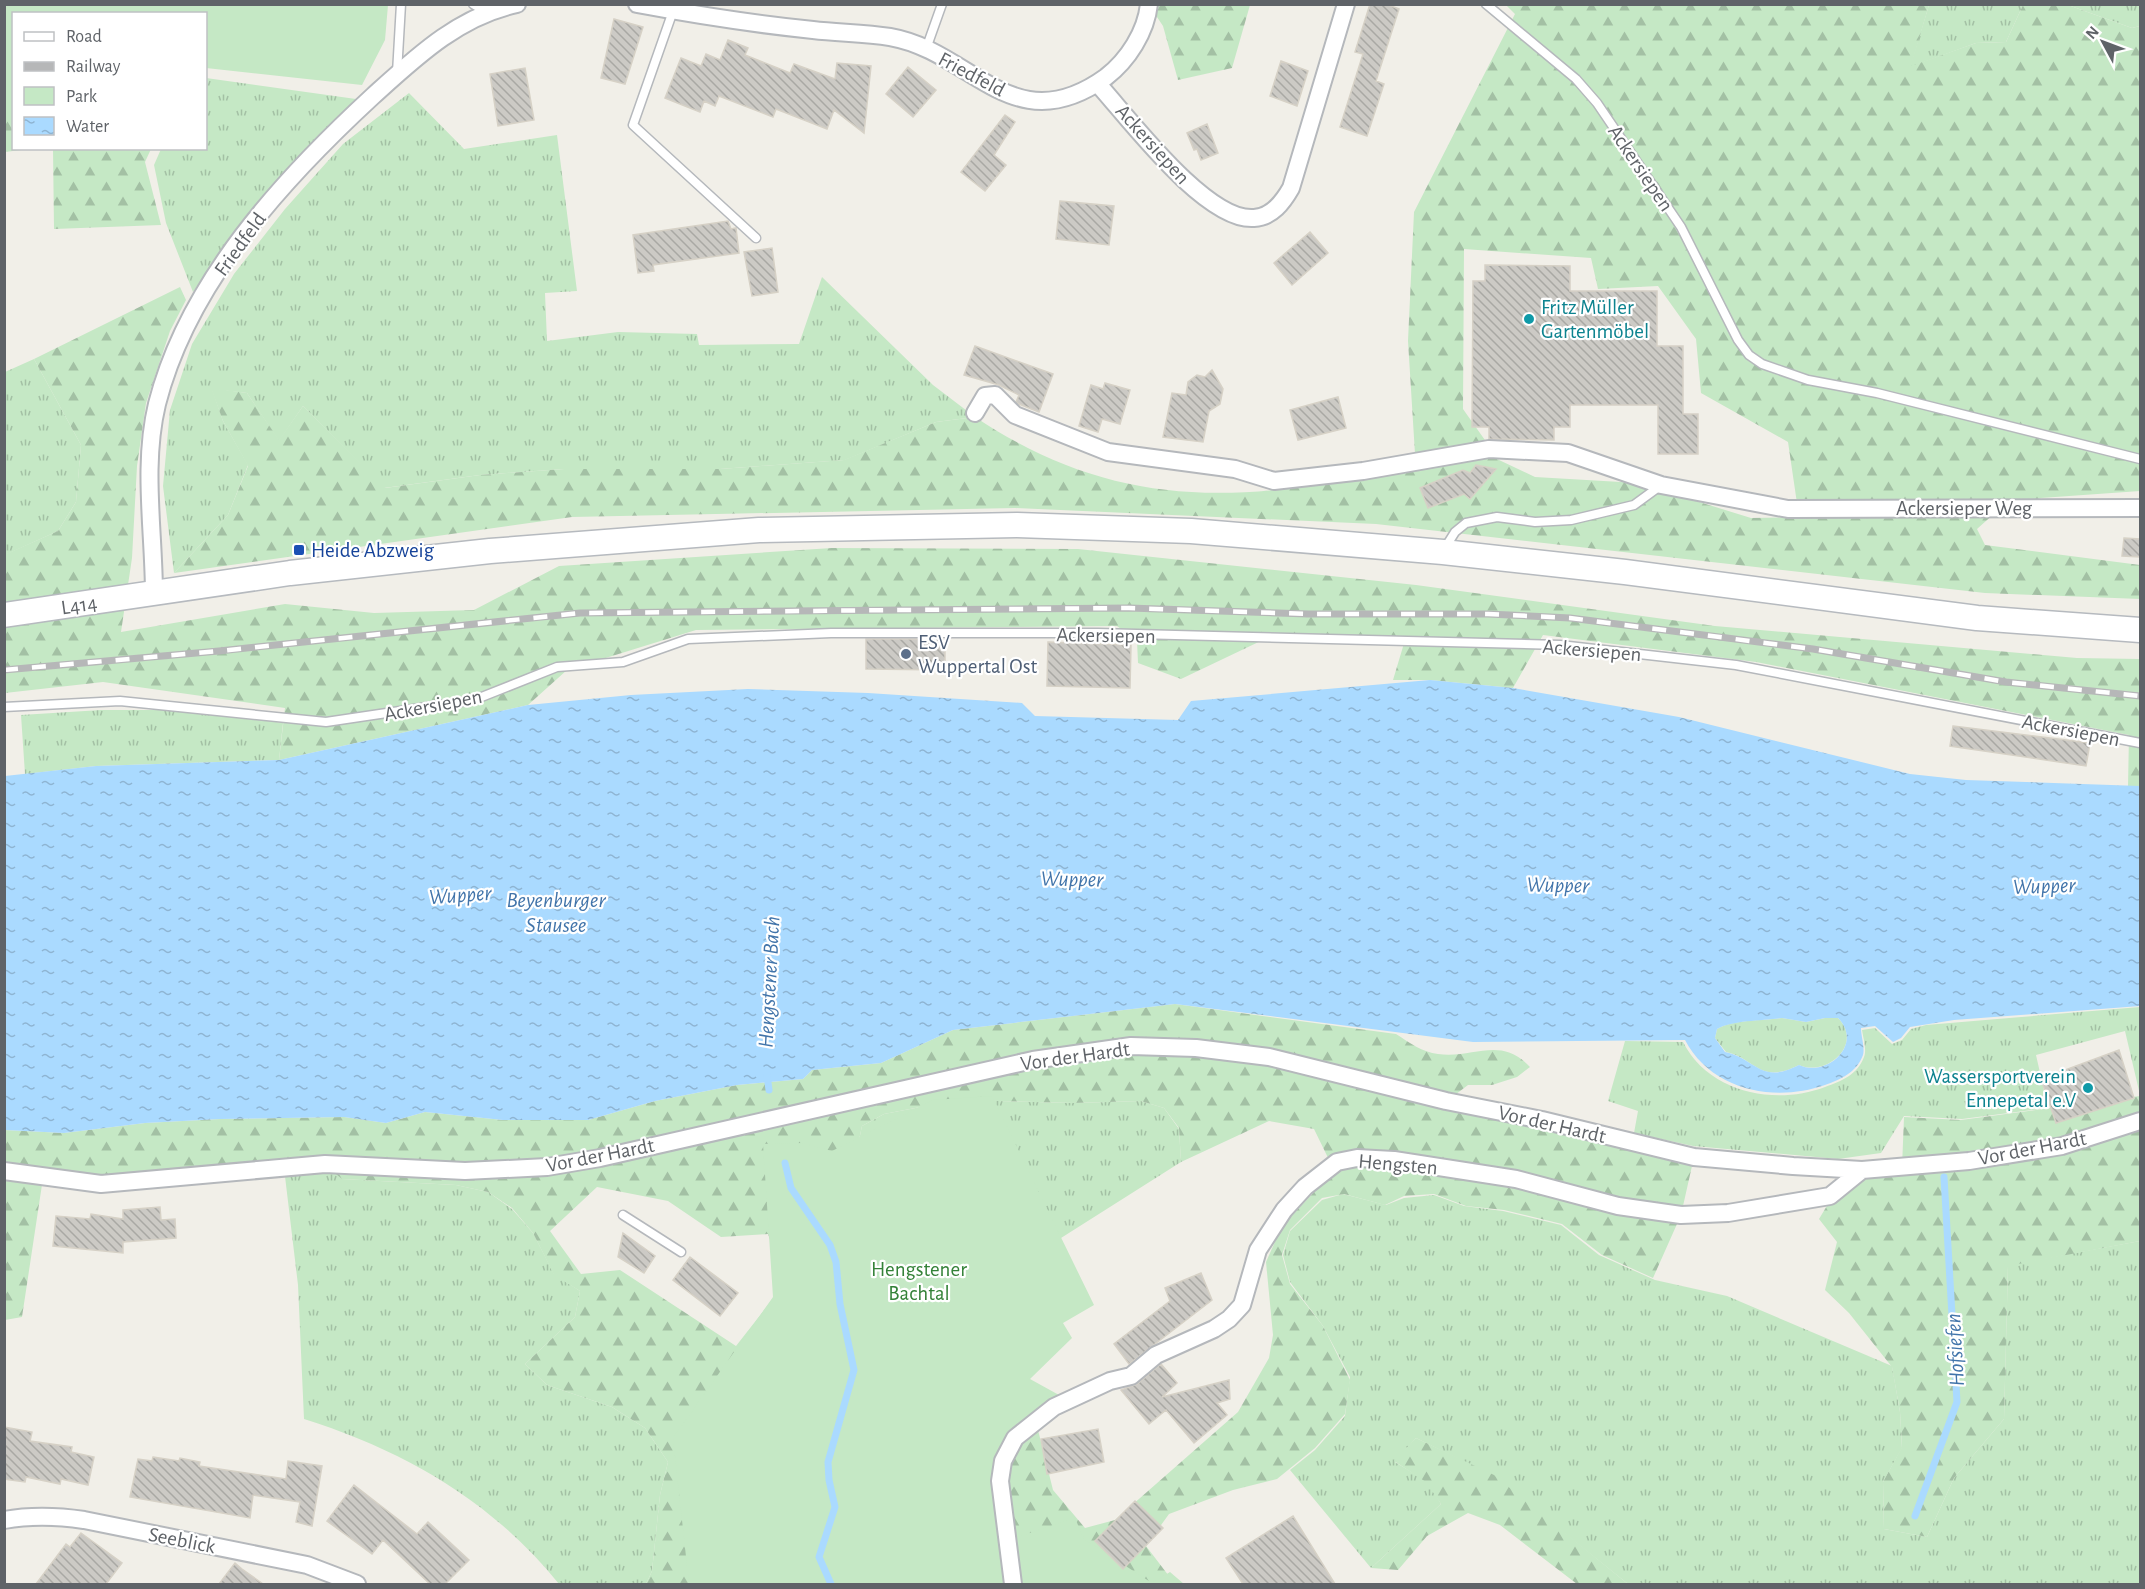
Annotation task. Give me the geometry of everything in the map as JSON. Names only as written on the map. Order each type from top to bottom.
[{"type":"main road","name":"L414","points":[[4,615],[154,595],[290,573],[490,551],[840,526],[1106,527],[1191,531],[1443,552],[1625,572],[1977,618],[2140,630]]},
{"type":"street","name":"Friedfeld","points":[[154,595],[149,465],[157,406],[180,338],[214,279],[256,220],[314,154],[397,74],[446,34],[489,13],[517,4]]},
{"type":"street","name":"Friedfeld","points":[[647,5],[759,24],[884,36],[926,49],[988,86],[1034,101],[1078,93],[1097,83],[1126,58],[1140,34],[1149,4]]},
{"type":"street","name":"Ackersiepen","points":[[1097,83],[1190,186],[1212,203],[1242,218],[1264,216],[1279,206],[1292,188],[1346,4]]},
{"type":"street","points":[[975,413],[985,396],[995,395],[1015,415],[1108,452],[1235,469],[1274,481],[1363,471],[1489,449],[1568,453],[1661,485]]},
{"type":"street","name":"Ackersieper Weg","points":[[1661,485],[1788,509],[2140,508]]},
{"type":"street","name":"Vor der Hardt","points":[[4,1171],[101,1184],[325,1164],[465,1171],[547,1167],[600,1158],[1033,1060],[1131,1046],[1196,1048],[1269,1057],[1446,1101],[1542,1120],[1694,1157],[1862,1170],[1969,1161],[2062,1146],[2140,1121]]},
{"type":"street","name":"Hengsten","points":[[1013,1584],[1003,1519],[1001,1470],[1008,1448],[1034,1421],[1075,1396],[1110,1381],[1131,1376],[1156,1355],[1214,1329],[1229,1319],[1242,1305],[1258,1250],[1284,1210],[1305,1187],[1343,1159],[1394,1160],[1516,1179],[1618,1206],[1681,1215],[1728,1213],[1830,1196],[1862,1170]]},
{"type":"street","name":"Seeblick","points":[[4,1520],[23,1516],[57,1516],[84,1520],[307,1565],[357,1584]]},
{"type":"lane","points":[[397,74],[401,4]]},
{"type":"lane","points":[[473,4],[489,13]]},
{"type":"lane","name":"Friedfeld","points":[[926,49],[942,4]]},
{"type":"lane","name":"Ackersiepen","points":[[1486,4],[1576,79],[1597,103],[1681,227],[1738,340],[1762,364],[1808,380],[1877,393],[2140,459]]},
{"type":"lane","points":[[673,11],[633,125],[756,238]]},
{"type":"lane","points":[[1443,552],[1455,532],[1466,523],[1497,517],[1535,522],[1571,520],[1634,505],[1661,485]]},
{"type":"lane","name":"Ackersiepen","points":[[4,707],[120,701],[326,722],[474,700],[557,667],[623,662],[688,639],[831,633],[1098,633],[1560,645],[1737,664],[2140,743]]},
{"type":"lane","points":[[623,1215],[681,1252]]},
{"type":"green space","points":[[5,4],[388,4],[385,40],[362,85],[207,68],[207,12],[12,12],[12,101],[5,101]]},
{"type":"green space","points":[[1149,5],[1250,5],[1232,68],[1178,80],[1163,26]]},
{"type":"green space","points":[[1506,5],[1929,5],[1911,66],[1976,43],[2006,42],[2023,5],[2068,5],[2132,28],[2140,26],[2140,491],[2041,498],[1996,512],[1977,529],[1985,545],[2140,565],[2140,599],[1985,593],[1376,524],[1015,508],[572,517],[174,573],[228,515],[248,466],[223,421],[211,388],[247,393],[279,440],[303,406],[385,488],[480,475],[564,469],[720,469],[844,460],[936,422],[975,417],[1015,441],[1054,460],[1094,475],[1134,485],[1175,491],[1217,493],[1261,491],[1351,481],[1372,476],[1415,454],[1408,341],[1414,212],[1515,14]],"holes":[[[1464,249],[1591,258],[1598,289],[1658,286],[1696,339],[1701,393],[1788,442],[1799,517],[1751,518],[1638,483],[1535,477],[1499,460],[1463,409]]]},
{"type":"green space","points":[[1929,5],[2023,5],[2006,42],[1976,43],[1910,67]]},
{"type":"green space","points":[[2068,5],[2140,5],[2140,26],[2132,28]]},
{"type":"green space","points":[[207,78],[356,99],[269,191],[193,292],[166,223],[154,165],[161,150],[207,150]]},
{"type":"green space","points":[[409,93],[464,149],[557,135],[577,291],[545,293],[547,341],[618,332],[697,334],[699,345],[799,344],[822,277],[933,385],[975,417],[936,422],[845,460],[720,469],[564,469],[480,475],[384,488],[303,406],[279,441],[247,393],[212,389],[223,421],[248,465],[228,515],[174,573],[163,486],[170,410],[192,344],[234,274],[285,209],[343,144]]},
{"type":"green space","points":[[4,101],[12,101],[12,150],[21,150],[5,152]]},
{"type":"green space","points":[[53,150],[151,150],[145,162],[161,225],[54,229]]},
{"type":"green space","points":[[180,287],[186,300],[170,331],[146,403],[137,466],[132,558],[121,632],[285,604],[374,613],[474,610],[559,566],[832,548],[1078,549],[1416,585],[1715,626],[2077,658],[2140,659],[2140,786],[2128,786],[2129,735],[1756,662],[1543,635],[1513,688],[1430,680],[1393,680],[1405,640],[1267,638],[1181,679],[1138,663],[1137,641],[1117,626],[696,630],[567,670],[528,705],[279,760],[285,708],[103,682],[5,693],[4,555],[58,531],[76,502],[81,445],[34,359]]},
{"type":"green space","points":[[34,359],[81,445],[76,502],[58,531],[5,555],[5,372]]},
{"type":"green space","points":[[101,710],[193,710],[283,723],[279,760],[96,766],[25,774],[21,715]]},
{"type":"green space","points":[[1175,1004],[1396,1034],[1421,1049],[1438,1054],[1451,1055],[1497,1050],[1519,1057],[1530,1067],[1517,1077],[1492,1085],[1468,1085],[1447,1101],[1694,1157],[1681,1215],[1653,1278],[1602,1255],[1562,1224],[1504,1210],[1466,1206],[1434,1194],[1404,1196],[1385,1205],[1344,1194],[1322,1198],[1290,1230],[1282,1255],[1290,1284],[1323,1326],[1350,1380],[1345,1414],[1315,1448],[1277,1479],[1233,1490],[1169,1514],[1146,1546],[1175,1584],[944,1584],[965,1490],[1038,1430],[1053,1490],[1085,1528],[1115,1520],[1238,1412],[1269,1358],[1273,1335],[1266,1262],[1282,1226],[1316,1190],[1332,1166],[1314,1129],[1269,1121],[1181,1162],[1179,1128],[1164,1108],[1141,1101],[1073,1103],[957,1100],[884,1114],[862,1126],[855,1159],[858,1584],[646,1584],[652,1571],[660,1495],[668,1462],[645,1428],[612,1407],[547,1385],[525,1364],[575,1317],[580,1291],[554,1275],[533,1233],[512,1208],[488,1192],[456,1185],[342,1179],[325,1165],[157,1181],[43,1178],[22,1317],[5,1320],[4,1130],[64,1133],[145,1123],[220,1119],[344,1117],[386,1123],[425,1112],[503,1120],[588,1120],[655,1101],[737,1085],[803,1079],[812,1070],[881,1063],[953,1030]],"holes":[[[597,1187],[668,1201],[721,1237],[768,1234],[786,1282],[736,1346],[620,1270],[581,1274],[550,1231]]]},
{"type":"green space","points":[[2140,1007],[2140,1095],[2125,1031],[2036,1055],[2048,1108],[1962,1119],[1904,1116],[1881,1153],[1838,1159],[1693,1146],[1634,1133],[1638,1111],[1608,1101],[1625,1041],[1683,1042],[1709,1073],[1726,1084],[1765,1095],[1785,1095],[1806,1093],[1825,1087],[1853,1073],[1865,1054],[1862,1030],[1875,1028],[1892,1044],[1902,1040],[1911,1029],[1926,1025]]},
{"type":"green space","points":[[1782,1018],[1806,1022],[1838,1018],[1845,1028],[1847,1038],[1839,1056],[1821,1066],[1799,1065],[1786,1070],[1766,1072],[1726,1052],[1715,1038],[1717,1029],[1724,1026]]},
{"type":"green space","name":"Hengstener Bachtal","points":[[992,1096],[1094,1305],[1063,1323],[1072,1338],[1030,1379],[1059,1395],[1031,1418],[999,1455],[1002,1542],[1075,1518],[1084,1539],[1152,1583],[1170,1572],[1184,1584],[689,1584],[673,1438],[773,1297],[763,1144],[802,1143],[832,1151],[933,1100]]},
{"type":"green space","points":[[2140,1096],[2140,1241],[2008,1266],[2004,1419],[1954,1478],[1927,1537],[1884,1529],[1883,1482],[1902,1447],[1900,1412],[1892,1367],[1849,1313],[1825,1290],[1837,1242],[1819,1219],[1837,1189],[1902,1167],[1904,1117],[1961,1120]]},
{"type":"green space","points":[[957,1100],[1073,1103],[1141,1101],[1164,1108],[1179,1129],[1181,1162],[998,1278],[855,1159],[862,1126],[884,1114]]},
{"type":"green space","points":[[325,1164],[342,1179],[456,1185],[488,1192],[512,1209],[533,1233],[554,1274],[580,1291],[575,1317],[525,1364],[547,1385],[612,1407],[645,1428],[668,1462],[660,1495],[652,1571],[646,1584],[559,1584],[533,1554],[505,1528],[444,1482],[377,1447],[304,1419],[298,1285],[284,1168]]},
{"type":"green space","points":[[1343,1194],[1386,1205],[1404,1198],[1434,1195],[1464,1206],[1503,1211],[1561,1225],[1599,1255],[1655,1280],[1727,1296],[1892,1366],[1900,1412],[1902,1448],[1883,1482],[1884,1529],[1927,1537],[1954,1478],[2004,1419],[2008,1265],[2140,1241],[2140,1584],[1628,1584],[1493,1476],[1416,1438],[1395,1462],[1428,1482],[1441,1504],[1371,1568],[1290,1470],[1315,1450],[1345,1416],[1350,1377],[1323,1326],[1290,1282],[1283,1255],[1290,1231],[1322,1200]]},
{"type":"green space","points":[[1416,1438],[1494,1475],[1628,1584],[1577,1584],[1500,1525],[1468,1513],[1427,1536],[1398,1570],[1371,1568],[1441,1504],[1426,1482],[1394,1461]]},
{"type":"water","name":"Beyenburger Stausee","points":[[1430,680],[1513,688],[1679,717],[1910,774],[1966,780],[2140,786],[2140,1006],[1954,1020],[1910,1027],[1901,1038],[1893,1042],[1875,1026],[1861,1028],[1863,1055],[1852,1071],[1825,1085],[1785,1093],[1765,1092],[1727,1081],[1711,1071],[1696,1057],[1685,1040],[1473,1042],[1175,1004],[953,1030],[881,1063],[812,1070],[803,1079],[737,1085],[655,1101],[588,1120],[503,1120],[425,1112],[386,1123],[344,1117],[220,1119],[145,1123],[64,1133],[5,1130],[5,776],[96,766],[279,760],[528,705],[631,695],[748,689],[868,693],[1022,703],[1035,716],[1178,720],[1191,701]],"holes":[[[1782,1018],[1806,1022],[1838,1018],[1845,1028],[1847,1038],[1844,1048],[1839,1056],[1830,1063],[1821,1067],[1810,1068],[1799,1065],[1786,1070],[1767,1072],[1736,1055],[1725,1052],[1715,1038],[1717,1029],[1740,1022]]]},
{"type":"building","points":[[1370,4],[1386,4],[1399,9],[1376,81],[1384,84],[1367,136],[1340,127],[1363,54],[1355,52]]},
{"type":"building","points":[[614,19],[643,27],[625,84],[601,78]]},
{"type":"building","points":[[728,40],[748,48],[745,55],[790,73],[794,64],[835,79],[837,63],[871,66],[864,133],[834,110],[827,129],[776,109],[773,117],[719,96],[715,106],[704,101],[700,112],[665,98],[681,58],[701,66],[706,54],[720,60]]},
{"type":"building","points":[[1281,61],[1308,71],[1297,106],[1270,96]]},
{"type":"building","points":[[908,67],[936,90],[913,117],[886,94]]},
{"type":"building","points":[[525,68],[534,120],[498,126],[490,74]]},
{"type":"building","points":[[1005,115],[1015,122],[994,155],[1006,165],[985,191],[961,172]]},
{"type":"building","points":[[1207,124],[1218,153],[1201,160],[1187,133]]},
{"type":"building","points":[[1060,201],[1114,206],[1109,245],[1056,239]]},
{"type":"building","points":[[728,221],[731,229],[736,228],[739,253],[653,265],[654,271],[638,273],[633,235]]},
{"type":"building","points":[[1310,232],[1328,253],[1292,285],[1274,263]]},
{"type":"building","points":[[772,248],[778,292],[752,296],[744,252]]},
{"type":"building","points":[[1485,265],[1570,266],[1570,291],[1657,291],[1657,346],[1683,346],[1683,414],[1698,414],[1698,454],[1658,454],[1658,405],[1570,405],[1570,427],[1554,427],[1554,440],[1489,439],[1489,427],[1472,427],[1473,281],[1485,281]]},
{"type":"building","points":[[975,346],[1053,374],[1039,412],[1016,402],[1019,395],[999,385],[964,375]]},
{"type":"building","points":[[1212,370],[1223,389],[1220,404],[1209,411],[1203,442],[1163,437],[1172,393],[1186,395],[1188,382],[1197,375],[1205,377]]},
{"type":"building","points":[[1105,383],[1130,390],[1120,424],[1102,419],[1098,432],[1079,426],[1091,385],[1103,389]]},
{"type":"building","points":[[1338,397],[1346,428],[1298,440],[1290,410]]},
{"type":"building","points":[[1476,465],[1496,469],[1470,499],[1464,494],[1428,508],[1420,488],[1463,470],[1470,473]]},
{"type":"building","points":[[2124,538],[2140,539],[2140,557],[2122,556]]},
{"type":"building","name":"ESV Wuppertal Ost","points":[[866,639],[945,639],[945,670],[866,669]]},
{"type":"building","points":[[1048,642],[1131,645],[1130,688],[1047,686]]},
{"type":"building","points":[[1953,726],[2090,743],[2086,766],[1950,746]]},
{"type":"building","name":"Wassersportverein Ennepetal e.V","points":[[2119,1050],[2134,1098],[2056,1123],[2041,1079]]},
{"type":"building","points":[[160,1207],[161,1220],[175,1219],[176,1238],[123,1242],[123,1253],[53,1246],[56,1216],[90,1219],[91,1214],[123,1219],[123,1210]]},
{"type":"building","points":[[623,1233],[655,1256],[644,1273],[618,1257]]},
{"type":"building","points":[[690,1257],[738,1293],[720,1316],[673,1280]]},
{"type":"building","points":[[1201,1273],[1212,1300],[1129,1364],[1114,1344],[1170,1301],[1165,1288]]},
{"type":"building","points":[[1161,1364],[1177,1383],[1162,1397],[1229,1380],[1230,1399],[1217,1403],[1227,1415],[1194,1443],[1166,1410],[1149,1424],[1121,1390],[1137,1384]]},
{"type":"building","points":[[4,1427],[32,1432],[30,1441],[72,1447],[71,1452],[94,1457],[88,1485],[61,1479],[60,1484],[26,1477],[25,1482],[4,1479]]},
{"type":"building","points":[[1098,1429],[1104,1462],[1047,1474],[1041,1439]]},
{"type":"building","points":[[153,1457],[179,1461],[180,1458],[200,1462],[199,1466],[286,1479],[288,1461],[322,1466],[312,1526],[296,1522],[300,1502],[253,1495],[250,1518],[130,1497],[138,1459],[152,1461]]},
{"type":"building","points":[[354,1485],[417,1534],[428,1522],[469,1560],[445,1584],[430,1584],[383,1540],[372,1554],[327,1521]]},
{"type":"building","points":[[1135,1501],[1163,1528],[1123,1569],[1095,1541]]},
{"type":"building","points":[[1293,1516],[1335,1584],[1243,1584],[1226,1558]]},
{"type":"building","points":[[81,1533],[122,1563],[106,1584],[36,1584],[66,1544],[70,1547]]},
{"type":"building","points":[[235,1563],[242,1569],[263,1584],[219,1584]]},
{"type":"waterway","name":"Hengstener Bach","points":[[767,1075],[769,1090]]},
{"type":"waterway","name":"Hengstener Bach","points":[[785,1163],[791,1188],[830,1245],[836,1262],[840,1304],[854,1370],[828,1462],[835,1507],[819,1557],[831,1584]]},
{"type":"waterway","name":"Hofsiefen","points":[[1915,1516],[1957,1402],[1944,1177]]},
{"type":"railway","points":[[4,670],[219,651],[580,613],[1129,608],[1308,614],[1488,614],[1570,618],[1813,649],[2006,682],[2140,696]]},
{"type":"place","name":"Fritz Müller Gartenmöbel","points":[[1529,319]]},
{"type":"place","name":"Heide Abzweig","points":[[299,550]]},
{"type":"place","name":"ESV Wuppertal Ost","points":[[906,654]]},
{"type":"place","name":"Wassersportverein Ennepetal e.V","points":[[2088,1088]]},
{"type":"water label","name":"Wupper","points":[[1072,878]]},
{"type":"water label","name":"Wupper","points":[[1558,884]]},
{"type":"water label","name":"Wupper","points":[[2044,885]]},
{"type":"water label","name":"Wupper","points":[[460,894]]}]
